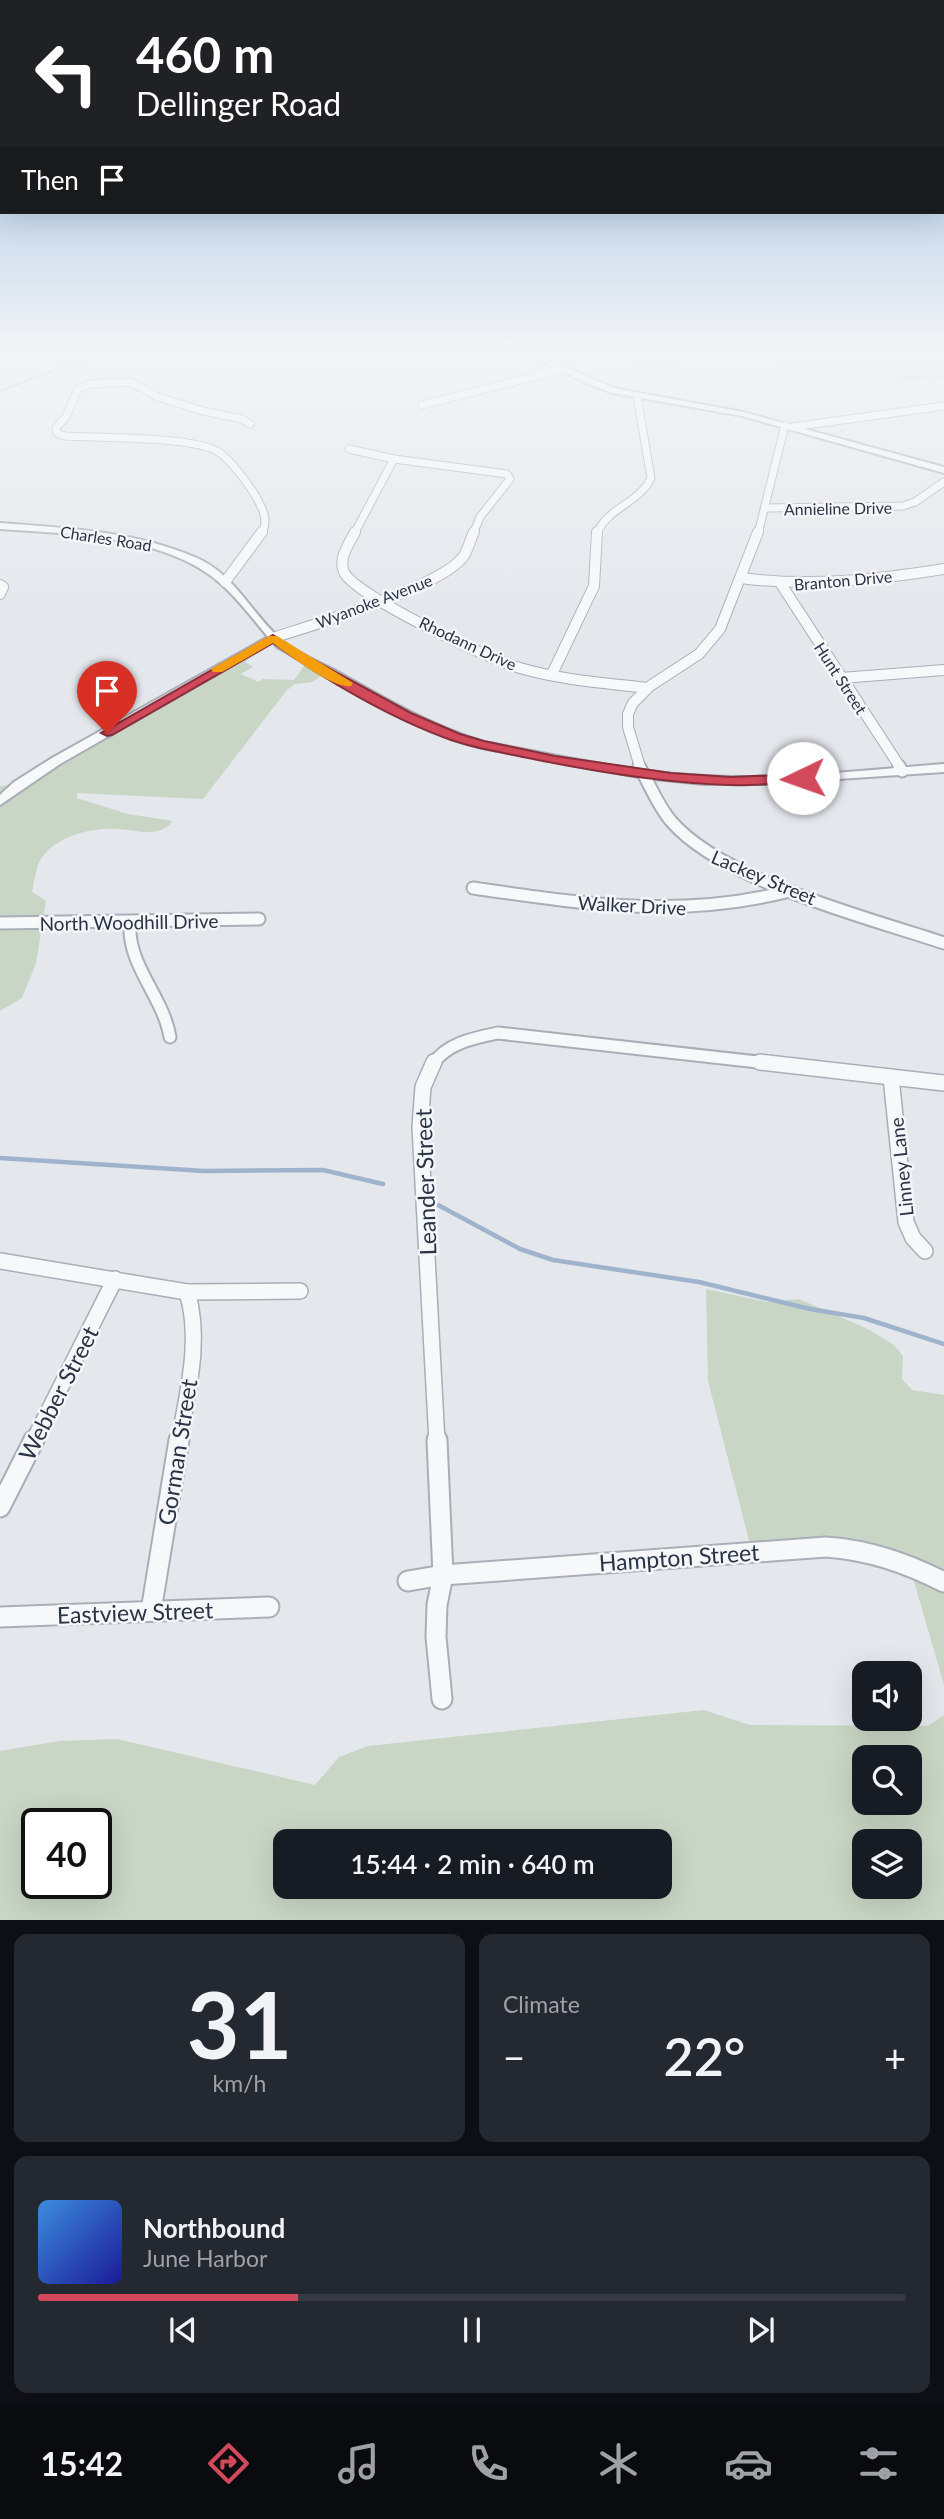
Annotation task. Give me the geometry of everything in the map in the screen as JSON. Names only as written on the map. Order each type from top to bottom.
[{"type":"street","points":[[137,440],[197,444],[220,453],[261,502],[266,522],[260,537],[226,582]]},
{"type":"street","points":[[552,674],[594,586],[598,529],[604,519],[643,493],[649,485],[650,471],[645,440]]},
{"type":"street","name":"Lackey Street","points":[[785,440],[766,508],[723,622],[707,646],[688,663],[647,688],[633,703],[628,714],[631,743],[662,809],[690,840],[731,867],[790,891],[944,943]]},
{"type":"street","points":[[837,440],[944,470]]},
{"type":"street","name":"Wyanoke Avenue","points":[[273,638],[383,601],[449,570],[460,562],[480,517],[510,479],[507,474],[500,472],[394,459],[349,449]]},
{"type":"street","name":"Rhodann Drive","points":[[394,459],[342,559],[343,570],[350,580],[383,601],[511,665],[647,688]]},
{"type":"street","name":"Annieline Drive","points":[[766,508],[903,506],[915,502],[944,482]]},
{"type":"street","name":"Charles Road","points":[[0,526],[79,532],[134,540],[196,561],[226,582],[273,638],[304,660],[406,715],[455,737],[517,752],[644,774],[731,781],[943,770]]},
{"type":"street","name":"Branton Drive","points":[[741,578],[780,584],[818,585],[944,569]]},
{"type":"street","name":"Hunt Street","points":[[780,584],[902,771]]},
{"type":"street","points":[[0,801],[18,785],[56,761],[273,638]]},
{"type":"street","points":[[841,678],[944,670]]},
{"type":"street","name":"Walker Drive","points":[[473,888],[645,909],[709,908],[790,891]]},
{"type":"street","name":"North Woodhill Drive","points":[[0,923],[259,919]]},
{"type":"street","points":[[130,923],[127,933],[136,961],[165,1010],[170,1037]]},
{"type":"street","name":"Leander Street","points":[[442,1699],[437,1634],[438,1591],[443,1575],[419,1104],[430,1066],[443,1051],[474,1037],[498,1032],[944,1083]]},
{"type":"street","name":"Linney Lane","points":[[891,1077],[906,1222],[913,1238],[925,1251]]},
{"type":"street","points":[[0,1261],[187,1292],[300,1291]]},
{"type":"street","name":"Webber Street","points":[[0,1507],[115,1279]]},
{"type":"street","name":"Gorman Street","points":[[151,1611],[191,1367],[194,1330],[187,1292]]},
{"type":"street","name":"Hampton Street","points":[[408,1581],[443,1575],[826,1547],[853,1548],[885,1555],[944,1582]]},
{"type":"street","name":"Eastview Street","points":[[0,1617],[269,1607]]},
{"type":"green space","points":[[246,652],[254,655],[245,662],[253,667],[241,674],[258,682],[263,679],[294,680],[304,666],[310,663],[326,672],[312,682],[295,684],[287,690],[203,799],[77,793],[77,798],[128,814],[173,821],[167,827],[154,832],[107,829],[84,832],[61,841],[44,855],[37,868],[32,892],[46,901],[36,963],[22,998],[0,1011],[0,786],[18,785]]},
{"type":"green space","points":[[706,1289],[767,1302],[799,1299],[868,1329],[894,1345],[903,1356],[902,1379],[912,1390],[944,1395],[944,1685],[909,1564],[885,1555],[752,1552],[708,1381]]},
{"type":"green space","points":[[704,1710],[750,1725],[852,1726],[852,1731],[922,1731],[922,1726],[928,1726],[944,1715],[944,1920],[0,1920],[0,1751],[60,1741],[117,1739],[315,1785],[339,1757],[368,1746]]},
{"type":"waterway","points":[[0,1158],[204,1171],[323,1170],[383,1184]]},
{"type":"waterway","points":[[438,1205],[520,1249],[553,1260],[699,1282],[810,1309],[864,1318],[944,1344]]},
{"type":"slow traffic","points":[[218,669],[273,638],[304,660],[347,683]]},
{"type":"route","points":[[107,733],[273,638],[304,660],[406,715],[455,737],[482,745],[555,760],[671,777],[731,781],[803,778]]}]
